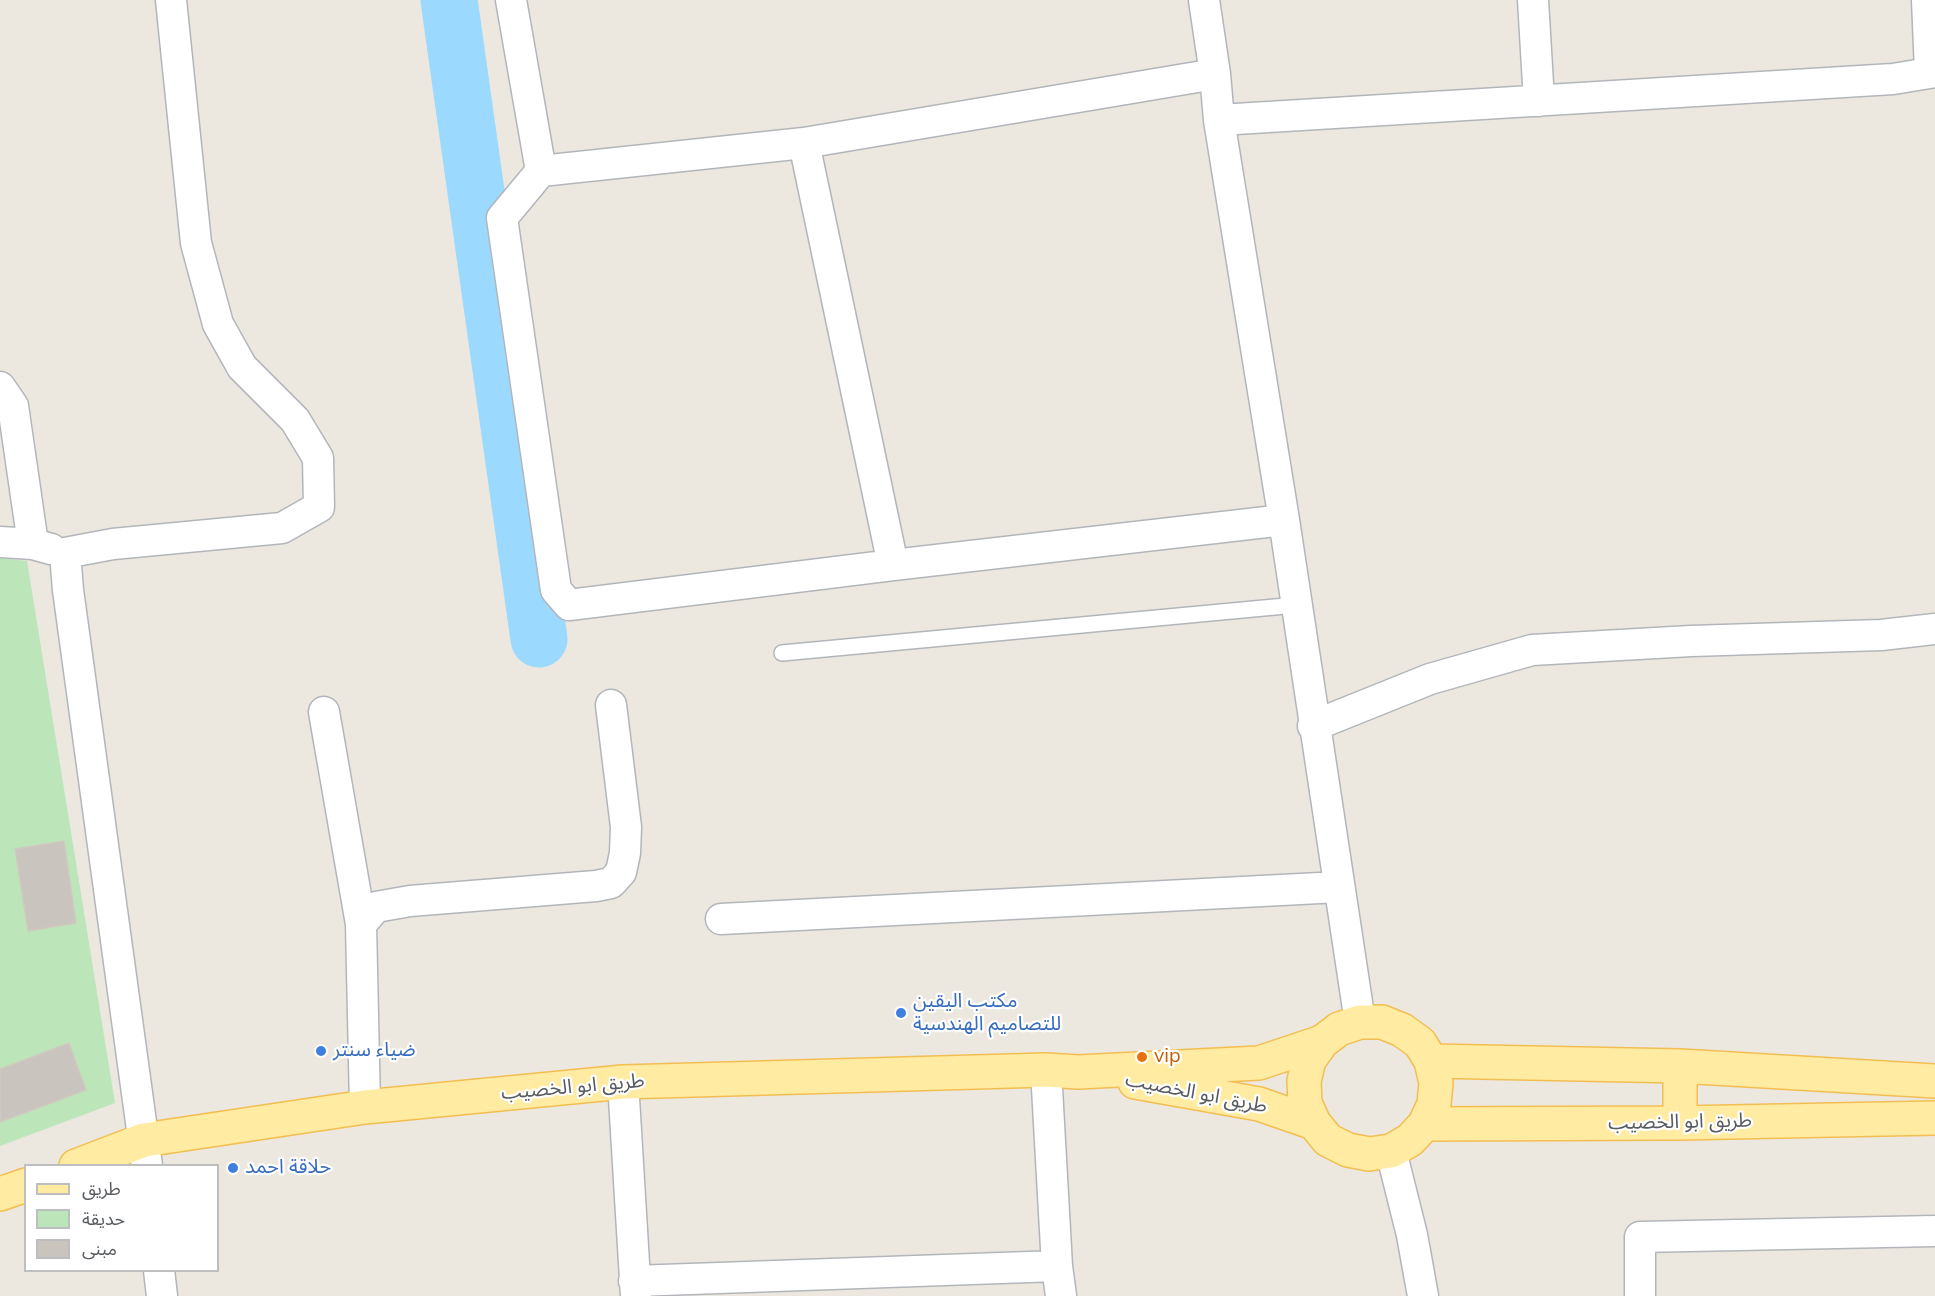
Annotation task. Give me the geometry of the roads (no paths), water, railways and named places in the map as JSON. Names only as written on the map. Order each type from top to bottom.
[{"type":"main road","points":[[1360,1022],[1382,1022],[1402,1029],[1419,1043],[1431,1061],[1436,1083],[1434,1104],[1425,1125],[1410,1140],[1391,1151],[1369,1154],[1348,1150],[1328,1140],[1314,1123],[1305,1103],[1304,1082],[1309,1060],[1322,1042],[1339,1029],[1360,1022]]},
{"type":"main road","name":"طريق ابو الخصيب","points":[[87,1164],[365,1107],[623,1082],[1078,1071],[1259,1063],[1322,1042]]},
{"type":"main road","points":[[1431,1061],[1680,1066],[1935,1081]]},
{"type":"main road","points":[[1680,1066],[1680,1124]]},
{"type":"main road","name":"طريق ابو الخصيب","points":[[1078,1071],[1259,1104],[1314,1123]]},
{"type":"main road","name":"طريق ابو الخصيب","points":[[1425,1125],[1680,1124],[1935,1118]]},
{"type":"main road","points":[[0,1194],[24,1186]]},
{"type":"street","points":[[0,542],[33,544],[65,553],[113,544],[282,528],[319,507],[318,458],[296,420],[242,367],[218,324],[196,243],[171,0]]},
{"type":"street","points":[[511,0],[541,171]]},
{"type":"street","points":[[1204,0],[1215,74],[1218,120],[1284,520],[1313,726],[1360,1022]]},
{"type":"street","points":[[1533,0],[1539,100]]},
{"type":"street","points":[[1218,120],[1893,80],[1932,72],[1927,0]]},
{"type":"street","points":[[1215,74],[804,143],[541,171],[502,218],[556,590],[569,605],[1284,520]]},
{"type":"street","points":[[804,143],[892,565]]},
{"type":"street","points":[[4,400],[33,544]]},
{"type":"street","points":[[65,553],[68,590],[146,1153]]},
{"type":"street","points":[[1313,726],[1430,679],[1532,650],[1691,641],[1881,635],[1935,629]]},
{"type":"street","points":[[361,924],[376,908],[410,901],[611,883],[621,872],[625,853],[626,827],[611,705]]},
{"type":"street","points":[[324,712],[361,924],[365,1107]]},
{"type":"street","points":[[721,919],[1339,887]]},
{"type":"street","points":[[1046,1071],[1057,1266],[1061,1296]]},
{"type":"street","points":[[623,1082],[635,1288],[1057,1266]]},
{"type":"street","points":[[1391,1151],[1412,1235],[1424,1296]]},
{"type":"street","points":[[1640,1296],[1640,1237],[1935,1231]]},
{"type":"street","points":[[159,1272],[162,1296]]},
{"type":"lane","points":[[782,653],[1296,605]]},
{"type":"waterway","points":[[449,0],[539,639]]},
{"type":"place","name":"مكتب اليقين للتصاميم الهندسية","points":[[901,1013]]},
{"type":"place","name":"ضياء سنتر","points":[[321,1051]]},
{"type":"place","name":"vip","points":[[1142,1057]]},
{"type":"place","name":"حلاقة احمد","points":[[233,1168]]}]
